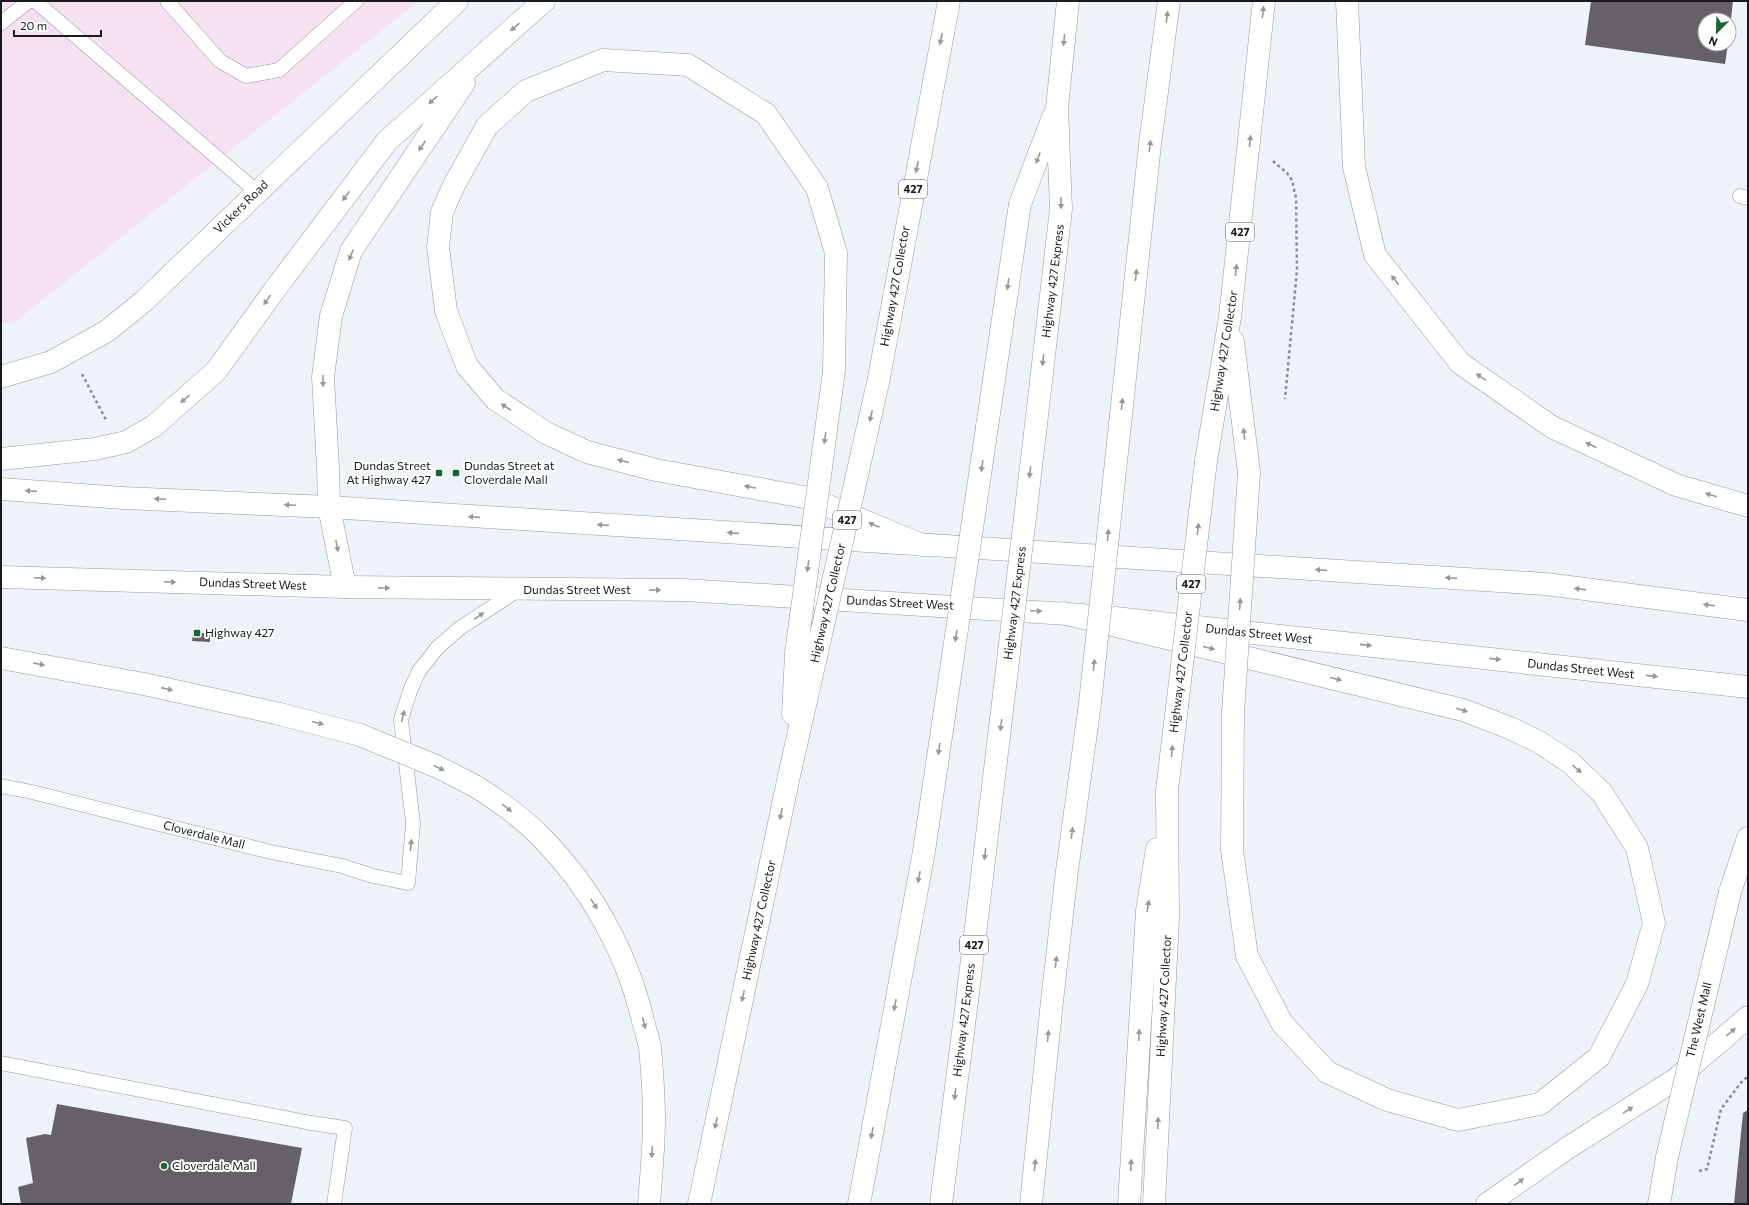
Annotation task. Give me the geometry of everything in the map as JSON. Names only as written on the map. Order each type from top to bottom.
[{"type":"main road","name":"Vickers Road","points":[[1,377],[51,362],[107,331],[144,301],[256,191],[457,1]]},
{"type":"main road","points":[[1,459],[103,447],[126,442],[154,426],[216,371],[276,288],[387,141],[544,1]]},
{"type":"main road","name":"Highway 427 Collector","points":[[700,1204],[789,776],[806,657],[879,378],[949,1]]},
{"type":"main road","name":"Highway 427 Express","points":[[940,1204],[967,1001],[1061,209],[1057,108],[1068,1]]},
{"type":"main road","points":[[1031,1204],[1052,1001],[1090,703],[1150,144],[1169,1]]},
{"type":"main road","name":"Highway 427 Collector","points":[[1154,1204],[1168,917],[1168,790],[1206,461],[1230,318],[1264,1]]},
{"type":"main road","points":[[1347,1],[1354,167],[1375,255],[1460,363],[1552,428],[1676,484],[1748,506]]},
{"type":"main road","points":[[345,587],[329,508],[323,377],[331,316],[352,251],[482,55]]},
{"type":"main road","points":[[806,657],[834,371],[836,253],[817,188],[766,114],[688,65],[603,60],[526,91],[487,126],[454,185],[442,212],[438,247],[446,311],[467,366],[495,399],[546,433],[587,452],[656,470],[809,498],[922,545]]},
{"type":"main road","points":[[859,1204],[924,851],[1020,204],[1057,108]]},
{"type":"main road","points":[[1063,613],[1463,710],[1524,734],[1571,763],[1602,793],[1637,848],[1654,923],[1637,984],[1600,1057],[1540,1104],[1458,1120],[1387,1100],[1327,1072],[1282,1023],[1247,956],[1232,850],[1233,713],[1249,473],[1230,318]]},
{"type":"main road","points":[[1,489],[123,498],[329,508],[1546,584],[1748,610]]},
{"type":"main road","name":"Dundas Street West","points":[[1,577],[345,587],[518,590],[684,590],[1063,613],[1748,687]]},
{"type":"main road","points":[[1,658],[144,684],[280,714],[360,736],[400,750],[475,786],[501,803],[525,822],[542,838],[563,862],[600,914],[629,971],[639,1000],[649,1046],[654,1119],[649,1204]]},
{"type":"main road","points":[[1129,1204],[1147,911],[1168,790]]},
{"type":"main road","name":"The West Mall","points":[[1659,1204],[1667,1157],[1730,892],[1748,838]]},
{"type":"main road","points":[[1487,1204],[1566,1149],[1676,1079],[1748,1017]]},
{"type":"lane","points":[[1,23],[29,1]]},
{"type":"lane","points":[[35,1],[256,191]]},
{"type":"lane","points":[[167,1],[220,61],[246,76],[279,70],[356,1]]},
{"type":"lane","name":"Cloverdale Mall","points":[[1,786],[32,792],[271,852],[342,866],[374,876],[408,883],[413,823],[401,720],[410,691],[419,671],[438,647],[460,628],[518,590]]},
{"type":"lane","points":[[1,1063],[304,1122],[345,1128],[334,1204]]},
{"type":"path","points":[[1250,141],[1287,173],[1292,180],[1296,198],[1297,270],[1285,399]]},
{"type":"path","points":[[1699,1171],[1708,1169],[1721,1109],[1743,1080],[1748,1077]]},
{"type":"shaded area","points":[[1,1],[419,1],[12,324],[1,322]]},
{"type":"building","points":[[1591,1],[1733,1],[1732,12],[1697,12],[1697,52],[1727,52],[1725,64],[1585,45]]},
{"type":"building","points":[[193,633],[210,633],[210,642],[192,641]]},
{"type":"building","name":"Cloverdale Mall","points":[[57,1104],[302,1148],[291,1204],[21,1204],[18,1187],[33,1183],[26,1138],[45,1134],[51,1135]]},
{"type":"building","points":[[1748,1110],[1748,1204],[1734,1204],[1743,1113]]},
{"type":"place","name":"Dundas Street At Highway 427","points":[[439,473]]},
{"type":"place","name":"Dundas Street at Cloverdale Mall","points":[[456,473]]},
{"type":"place","name":"Highway 427","points":[[197,633]]},
{"type":"place","name":"Cloverdale Mall","points":[[164,1166]]}]
